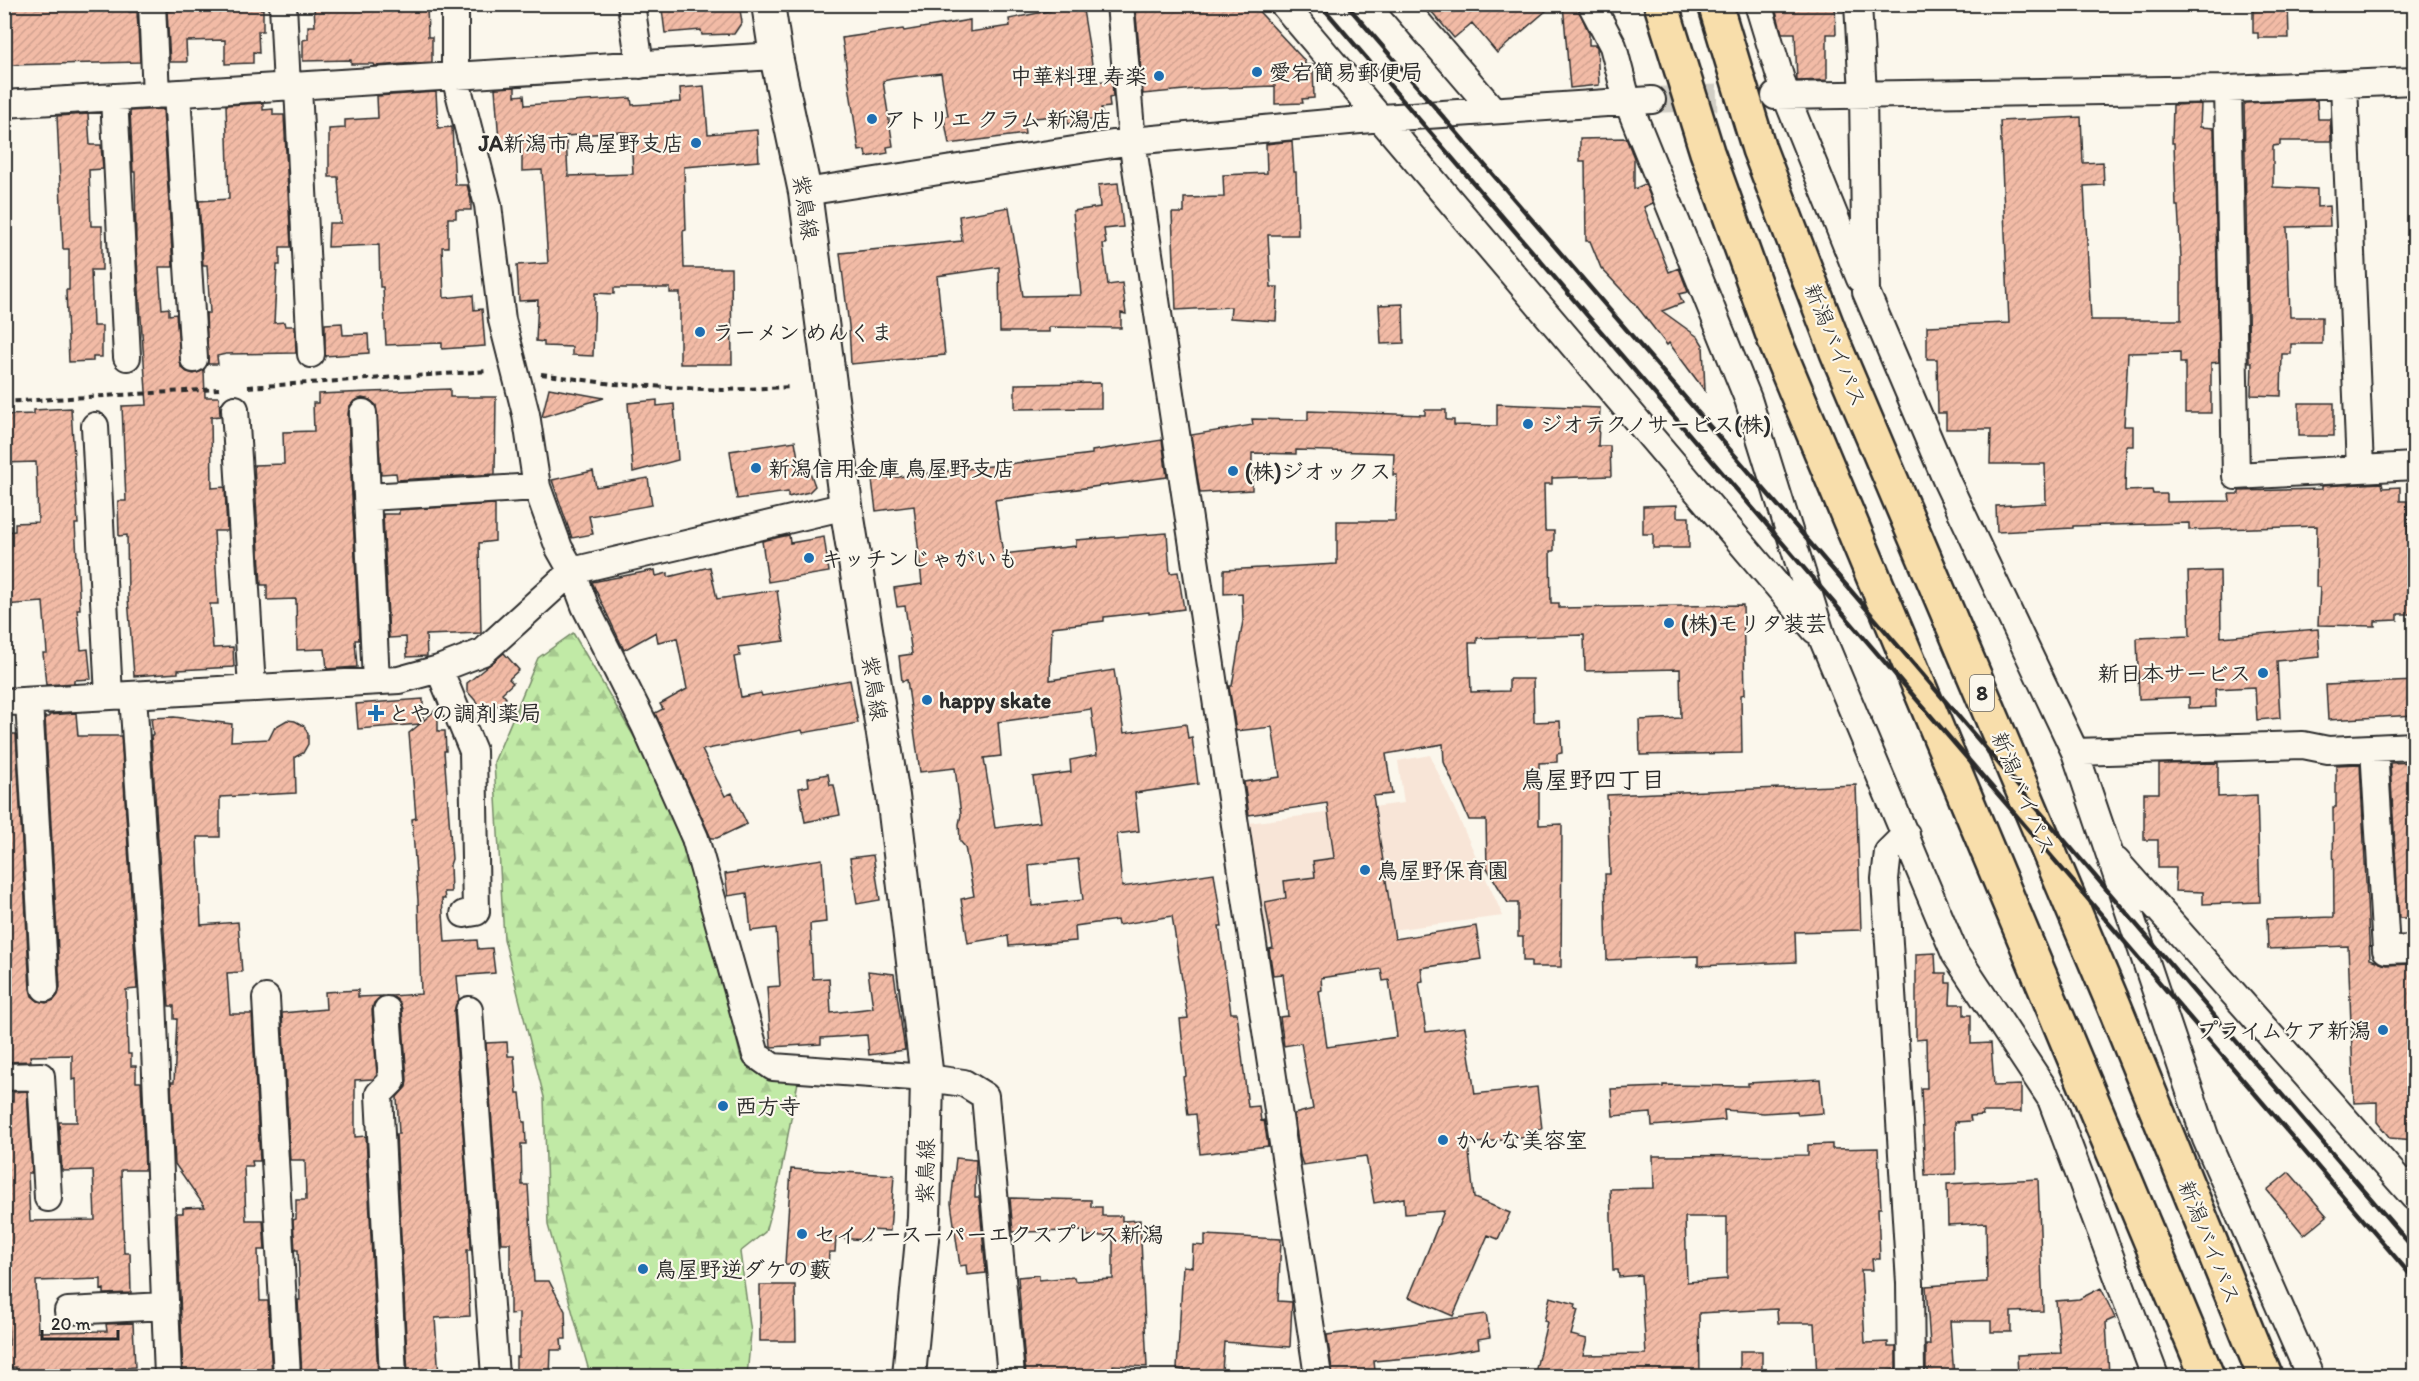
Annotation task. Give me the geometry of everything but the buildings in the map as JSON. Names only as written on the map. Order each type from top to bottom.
[{"type":"highway","points":[[1661,4],[1707,152],[1777,346],[2207,1377]]},
{"type":"highway","name":"新潟バイパス","points":[[1715,4],[1759,149],[1837,352],[2113,1003],[2265,1377]]},
{"type":"street","points":[[152,4],[166,94],[194,359]]},
{"type":"street","points":[[283,4],[293,87],[311,354]]},
{"type":"street","points":[[454,4],[455,77],[488,206],[502,320],[526,414],[537,487],[559,548],[572,571],[585,606],[645,726],[695,838],[756,1055],[773,1067],[927,1078],[964,1083],[985,1096],[1011,1377]]},
{"type":"street","points":[[631,4],[640,65]]},
{"type":"street","name":"紫鳥線","points":[[768,4],[776,56],[805,192],[846,506],[893,796],[927,1078],[924,1218],[909,1377]]},
{"type":"street","points":[[1120,4],[1132,141],[1318,1377]]},
{"type":"street","points":[[1283,4],[1823,640]]},
{"type":"street","points":[[1402,4],[1493,110]]},
{"type":"street","points":[[1591,4],[1612,46],[1627,100],[1748,399],[1823,640],[1955,954],[2051,1099],[2156,1377]]},
{"type":"street","points":[[1758,4],[1781,96],[1947,482],[2075,752],[2206,1139],[2310,1377]]},
{"type":"street","points":[[1858,4],[1863,94],[1866,292]]},
{"type":"street","points":[[4,104],[776,56]]},
{"type":"street","points":[[1781,96],[2228,89],[2415,81]]},
{"type":"street","points":[[2344,84],[2360,468]]},
{"type":"street","points":[[2228,89],[2236,476],[2415,466]]},
{"type":"street","points":[[114,98],[127,357]]},
{"type":"street","points":[[805,192],[1132,141],[1382,118],[1652,100]]},
{"type":"street","points":[[236,395],[252,688]]},
{"type":"street","points":[[363,413],[376,681]]},
{"type":"street","points":[[95,426],[153,998],[168,1377]]},
{"type":"street","points":[[368,497],[537,487]]},
{"type":"street","points":[[45,988],[17,702],[399,680],[439,669],[483,652],[572,571],[846,506]]},
{"type":"street","points":[[439,669],[474,751],[476,912],[464,914]]},
{"type":"street","points":[[2075,752],[2303,745],[2328,750],[2415,746]]},
{"type":"street","points":[[2374,748],[2386,950],[2415,949]]},
{"type":"street","points":[[1905,834],[1888,852],[1886,879],[1910,1283],[1911,1377]]},
{"type":"street","points":[[2110,854],[2415,1197]]},
{"type":"street","points":[[267,998],[287,1377]]},
{"type":"street","points":[[387,1010],[392,1081],[379,1094],[393,1377]]},
{"type":"street","points":[[469,1010],[495,1377]]},
{"type":"street","points":[[4,1077],[41,1076],[48,1198]]},
{"type":"street","points":[[68,1311],[165,1306]]},
{"type":"path","points":[[4,402],[236,395],[515,370],[613,384],[722,390],[791,387]]},
{"type":"shaded area","name":"鳥屋野保育園","points":[[1430,755],[1503,916],[1263,946],[1240,824],[1404,803],[1398,761]]},
{"type":"green space","points":[[573,633],[649,762],[699,886],[741,1058],[765,1077],[798,1082],[779,1182],[765,1232],[740,1252],[751,1333],[747,1376],[592,1376],[548,1225],[544,1097],[504,939],[494,762],[538,658]]},
{"type":"tunnel","points":[[1652,100],[1760,96]]},
{"type":"railway","points":[[1320,4],[2414,1279]]},
{"type":"railway","points":[[1346,4],[2414,1249]]},
{"type":"place","name":"愛宕簡易郵便局","points":[[1257,72]]},
{"type":"place","name":"中華料理 寿楽","points":[[1159,76]]},
{"type":"place","name":"アトリエ クラム 新潟店","points":[[872,119]]},
{"type":"place","name":"JA新潟市 鳥屋野支店","points":[[696,143]]},
{"type":"place","name":"ラーメン めんくま","points":[[700,332]]},
{"type":"place","name":"ジオテクノサービス(株)","points":[[1528,424]]},
{"type":"place","name":"新潟信用金庫 鳥屋野支店","points":[[756,468]]},
{"type":"place","name":"(株)ジオックス","points":[[1233,471]]},
{"type":"place","name":"キッチンじゃがいも","points":[[809,558]]},
{"type":"place","name":"(株)モリタ装芸","points":[[1669,623]]},
{"type":"place","name":"新日本サービス","points":[[2263,673]]},
{"type":"place","name":"happy skate","points":[[927,700]]},
{"type":"place","name":"とやの調剤薬局","points":[[376,713]]},
{"type":"place","name":"鳥屋野保育園","points":[[1365,870]]},
{"type":"place","name":"プライムケア新潟","points":[[2383,1030]]},
{"type":"place","name":"西方寺","points":[[723,1106]]},
{"type":"place","name":"かんな美容室","points":[[1443,1140]]},
{"type":"place","name":"セイノースーパーエクスプレス新潟","points":[[802,1234]]},
{"type":"place","name":"鳥屋野逆ダケの藪","points":[[643,1269]]},
{"type":"district","name":"鳥屋野四丁目","points":[[1593,780]]}]
